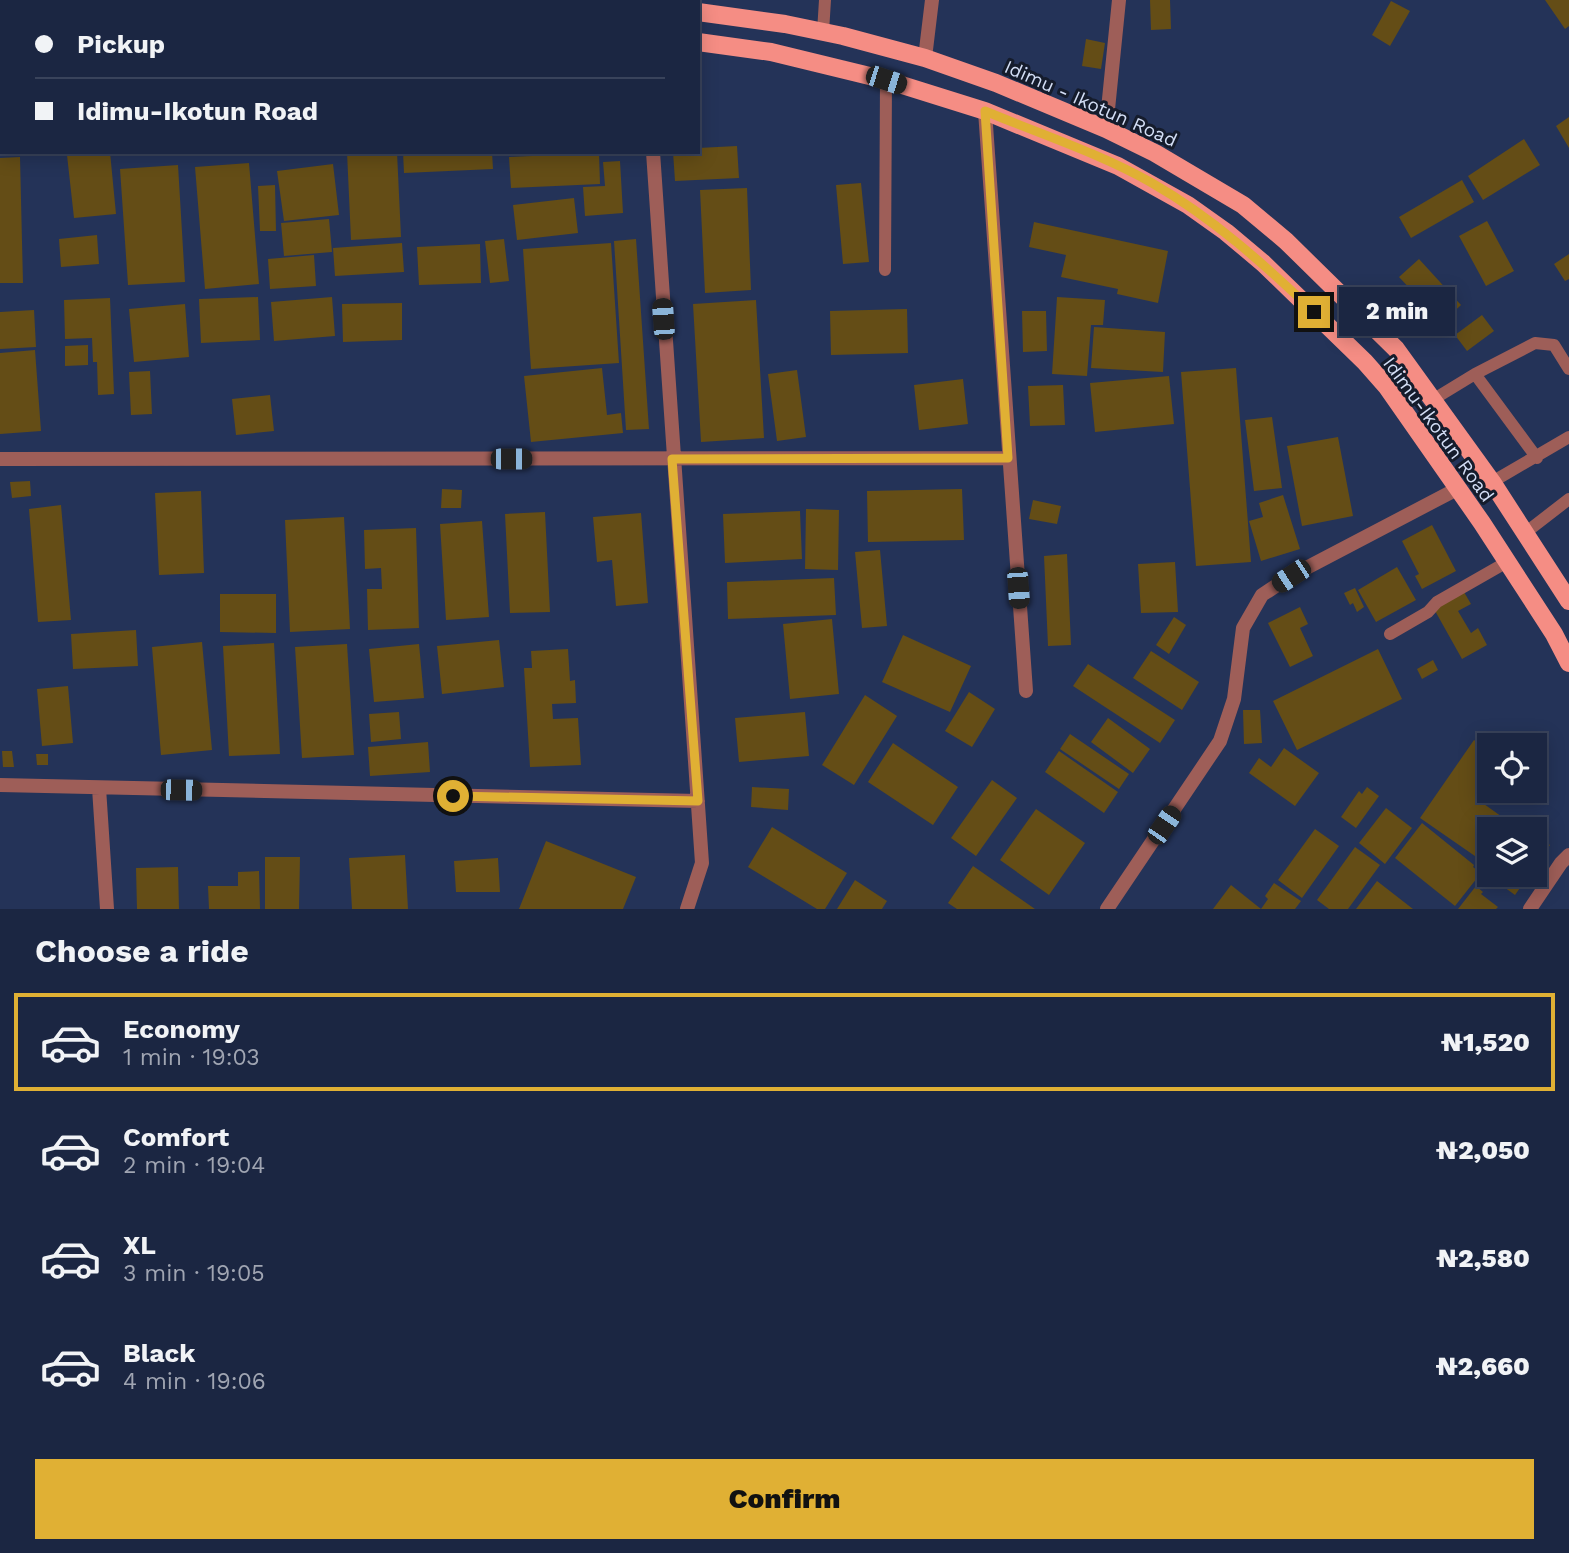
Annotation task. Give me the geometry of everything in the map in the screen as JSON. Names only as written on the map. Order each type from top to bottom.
[{"type":"main road","name":"Idimu - Ikotun Road","points":[[700,12],[823,32],[925,58],[996,83],[1106,129],[1199,177],[1242,205],[1286,242],[1396,349],[1492,482],[1569,601]]},
{"type":"main road","name":"Idimu-Ikotun Road","points":[[700,42],[771,52],[886,80],[985,111],[1118,166],[1188,205],[1226,232],[1263,263],[1366,362],[1412,421],[1482,523],[1555,634],[1569,663]]},
{"type":"main road","points":[[1482,523],[1507,506]]},
{"type":"street","points":[[925,58],[932,0]]},
{"type":"street","points":[[1106,129],[1119,0]]},
{"type":"street","points":[[985,111],[1026,691]]},
{"type":"street","points":[[653,154],[672,459],[702,863],[687,909]]},
{"type":"street","points":[[0,459],[1008,458]]},
{"type":"street","points":[[1107,909],[1220,741],[1234,699],[1243,628],[1262,595],[1291,576],[1457,489]]},
{"type":"street","points":[[0,785],[698,801]]},
{"type":"street","points":[[99,788],[107,909]]},
{"type":"street","points":[[1530,909],[1569,855]]},
{"type":"lane","points":[[823,32],[825,0]]},
{"type":"lane","points":[[885,270],[886,80]]},
{"type":"lane","points":[[1434,399],[1535,343],[1553,345],[1569,369]]},
{"type":"lane","points":[[1475,374],[1537,458]]},
{"type":"lane","points":[[1492,482],[1569,437]]},
{"type":"lane","points":[[1525,533],[1569,499]]},
{"type":"lane","points":[[1390,634],[1428,612],[1437,601],[1507,562]]},
{"type":"building","points":[[1150,0],[1170,0],[1171,29],[1151,30]]},
{"type":"building","points":[[1545,0],[1569,0],[1569,26],[1565,29]]},
{"type":"building","points":[[1391,1],[1410,11],[1390,46],[1372,35]]},
{"type":"building","points":[[1086,39],[1105,43],[1101,69],[1082,66]]},
{"type":"building","points":[[1569,117],[1569,148],[1556,126]]},
{"type":"building","points":[[1524,139],[1540,165],[1483,200],[1468,176]]},
{"type":"building","points":[[737,146],[739,178],[675,181],[673,154],[700,154],[700,148]]},
{"type":"building","points":[[110,154],[116,214],[74,218],[67,155]]},
{"type":"building","points":[[347,154],[397,154],[401,237],[351,240]]},
{"type":"building","points":[[403,154],[492,154],[493,169],[404,173]]},
{"type":"building","points":[[599,154],[600,184],[511,188],[509,157]]},
{"type":"building","points":[[20,157],[23,283],[0,283],[0,158]]},
{"type":"building","points":[[620,161],[623,213],[585,216],[583,187],[605,186],[603,162]]},
{"type":"building","points":[[249,163],[259,284],[205,289],[195,167]]},
{"type":"building","points":[[333,164],[339,215],[284,221],[277,171]]},
{"type":"building","points":[[178,165],[185,282],[128,285],[120,169]]},
{"type":"building","points":[[1462,180],[1474,202],[1411,238],[1399,217]]},
{"type":"building","points":[[861,183],[869,262],[843,264],[836,185]]},
{"type":"building","points":[[275,185],[276,231],[260,231],[258,186]]},
{"type":"building","points":[[747,188],[751,290],[705,293],[700,190]]},
{"type":"building","points":[[574,198],[578,233],[517,240],[513,205]]},
{"type":"building","points":[[329,219],[332,252],[284,256],[281,223]]},
{"type":"building","points":[[1487,221],[1514,271],[1486,286],[1459,236]]},
{"type":"building","points":[[1034,222],[1168,251],[1158,303],[1117,294],[1118,289],[1061,277],[1066,255],[1029,247]]},
{"type":"building","points":[[97,235],[99,264],[61,267],[59,239]]},
{"type":"building","points":[[504,239],[509,281],[490,283],[485,241]]},
{"type":"building","points":[[636,239],[649,429],[626,430],[614,241]]},
{"type":"building","points":[[402,243],[404,272],[335,276],[333,248]]},
{"type":"building","points":[[611,243],[619,363],[531,369],[523,249]]},
{"type":"building","points":[[480,244],[481,283],[419,285],[417,247]]},
{"type":"building","points":[[1569,254],[1569,279],[1565,281],[1554,264]]},
{"type":"building","points":[[314,255],[316,286],[270,289],[268,259]]},
{"type":"building","points":[[1419,259],[1461,305],[1442,323],[1399,277]]},
{"type":"building","points":[[258,297],[260,340],[201,343],[199,299]]},
{"type":"building","points":[[332,297],[335,336],[274,341],[271,302]]},
{"type":"building","points":[[1057,297],[1105,300],[1103,325],[1091,325],[1087,376],[1052,374]]},
{"type":"building","points":[[110,298],[114,394],[98,395],[97,362],[93,362],[92,338],[65,339],[64,300]]},
{"type":"building","points":[[756,300],[764,438],[701,442],[693,304]]},
{"type":"building","points":[[402,303],[402,340],[343,342],[342,304]]},
{"type":"building","points":[[185,304],[189,357],[134,362],[129,309]]},
{"type":"building","points":[[907,309],[908,353],[831,355],[830,311]]},
{"type":"building","points":[[34,310],[36,347],[0,349],[0,312]]},
{"type":"building","points":[[1022,311],[1046,311],[1047,351],[1023,352]]},
{"type":"building","points":[[1482,315],[1494,331],[1467,351],[1455,335]]},
{"type":"building","points":[[1094,327],[1165,332],[1163,372],[1091,368]]},
{"type":"building","points":[[88,345],[88,365],[65,366],[65,346]]},
{"type":"building","points":[[35,350],[41,431],[0,434],[0,353]]},
{"type":"building","points":[[602,368],[607,415],[621,413],[623,433],[531,442],[524,376]]},
{"type":"building","points":[[1236,368],[1251,562],[1196,566],[1181,372]]},
{"type":"building","points":[[797,370],[806,437],[777,441],[768,374]]},
{"type":"building","points":[[150,371],[152,414],[131,415],[129,372]]},
{"type":"building","points":[[1169,376],[1174,424],[1095,432],[1090,383]]},
{"type":"building","points":[[963,379],[968,424],[919,430],[914,385]]},
{"type":"building","points":[[1063,385],[1065,425],[1030,426],[1028,386]]},
{"type":"building","points":[[270,395],[274,431],[236,435],[232,399]]},
{"type":"building","points":[[1272,417],[1282,488],[1254,491],[1245,420]]},
{"type":"building","points":[[1338,437],[1353,516],[1302,526],[1287,446]]},
{"type":"building","points":[[30,481],[31,496],[12,498],[10,482]]},
{"type":"building","points":[[442,489],[462,490],[461,508],[441,508]]},
{"type":"building","points":[[962,489],[964,540],[868,542],[867,491]]},
{"type":"building","points":[[201,491],[204,573],[159,575],[155,493]]},
{"type":"building","points":[[1283,495],[1300,549],[1261,561],[1249,521],[1263,517],[1259,503]]},
{"type":"building","points":[[1033,500],[1061,506],[1057,524],[1029,519]]},
{"type":"building","points":[[61,505],[71,620],[38,622],[29,509]]},
{"type":"building","points":[[806,509],[839,510],[838,570],[805,569]]},
{"type":"building","points":[[800,511],[802,559],[725,563],[723,514]]},
{"type":"building","points":[[545,512],[550,612],[510,613],[505,514]]},
{"type":"building","points":[[641,513],[648,603],[616,606],[612,560],[597,562],[593,517]]},
{"type":"building","points":[[344,517],[350,629],[290,632],[285,520]]},
{"type":"building","points":[[482,521],[489,617],[446,620],[440,524]]},
{"type":"building","points":[[1432,525],[1456,571],[1422,589],[1415,576],[1419,574],[1402,541]]},
{"type":"building","points":[[416,528],[419,628],[368,630],[367,589],[382,589],[381,568],[365,569],[364,530]]},
{"type":"building","points":[[880,550],[887,626],[862,628],[855,552]]},
{"type":"building","points":[[1067,554],[1071,645],[1048,646],[1044,556]]},
{"type":"building","points":[[1175,562],[1178,612],[1141,613],[1138,564]]},
{"type":"building","points":[[1397,567],[1416,600],[1376,622],[1358,590]]},
{"type":"building","points":[[834,578],[836,615],[728,619],[727,582]]},
{"type":"building","points":[[1355,588],[1364,607],[1357,612],[1344,593]]},
{"type":"building","points":[[1464,592],[1471,604],[1458,611],[1471,633],[1478,628],[1487,645],[1462,659],[1434,609]]},
{"type":"building","points":[[220,594],[276,594],[276,633],[220,632]]},
{"type":"building","points":[[1300,607],[1308,624],[1300,628],[1313,656],[1290,667],[1268,623]]},
{"type":"building","points":[[1174,617],[1186,625],[1169,654],[1156,645]]},
{"type":"building","points":[[832,619],[839,694],[790,699],[783,624]]},
{"type":"building","points":[[136,630],[138,666],[73,669],[71,634]]},
{"type":"building","points":[[903,635],[971,666],[950,712],[882,682]]},
{"type":"building","points":[[499,640],[504,687],[442,694],[437,646]]},
{"type":"building","points":[[202,642],[212,750],[161,755],[152,647]]},
{"type":"building","points":[[274,643],[280,754],[229,756],[223,646]]},
{"type":"building","points":[[347,644],[354,755],[302,758],[295,647]]},
{"type":"building","points":[[419,644],[424,698],[374,702],[369,649]]},
{"type":"building","points":[[568,649],[570,681],[575,680],[576,703],[552,704],[553,719],[578,718],[581,765],[530,767],[524,668],[532,668],[531,651]]},
{"type":"building","points":[[1378,649],[1402,699],[1297,750],[1273,701]]},
{"type":"building","points":[[1151,651],[1199,682],[1182,710],[1133,678]]},
{"type":"building","points":[[1433,660],[1438,670],[1422,679],[1417,669]]},
{"type":"building","points":[[1088,664],[1175,720],[1160,743],[1073,686]]},
{"type":"building","points":[[68,686],[73,743],[42,746],[37,689]]},
{"type":"building","points":[[969,692],[995,709],[972,747],[945,731]]},
{"type":"building","points":[[865,695],[897,716],[854,785],[822,765]]},
{"type":"building","points":[[1243,710],[1260,710],[1262,743],[1244,744]]},
{"type":"building","points":[[399,712],[401,739],[371,742],[369,714]]},
{"type":"building","points":[[805,712],[809,756],[739,762],[735,718]]},
{"type":"building","points":[[1108,718],[1150,749],[1133,773],[1091,742]]},
{"type":"building","points":[[1070,734],[1129,774],[1119,789],[1060,749]]},
{"type":"building","points":[[1474,740],[1477,742],[1477,803],[1485,803],[1502,817],[1477,817],[1477,857],[1420,818]]},
{"type":"building","points":[[428,742],[430,772],[370,776],[368,747]]},
{"type":"building","points":[[893,743],[958,787],[933,825],[868,782]]},
{"type":"building","points":[[1284,748],[1319,773],[1295,806],[1249,773],[1259,758],[1271,767]]},
{"type":"building","points":[[2,751],[12,751],[14,767],[3,767]]},
{"type":"building","points":[[1059,751],[1118,792],[1104,813],[1045,772]]},
{"type":"building","points":[[36,754],[48,754],[48,765],[37,765]]},
{"type":"building","points":[[992,780],[1017,798],[976,856],[951,838]]},
{"type":"building","points":[[752,787],[789,789],[788,810],[751,807]]},
{"type":"building","points":[[1367,787],[1379,796],[1356,828],[1341,817],[1359,791],[1362,794]]},
{"type":"building","points":[[1386,808],[1412,828],[1385,864],[1359,843]]},
{"type":"building","points":[[1036,809],[1085,843],[1049,895],[1000,860]]},
{"type":"building","points":[[1422,823],[1474,865],[1477,878],[1455,906],[1395,858]]},
{"type":"building","points":[[772,827],[847,873],[825,909],[817,909],[748,867]]},
{"type":"building","points":[[1315,829],[1339,846],[1302,898],[1278,880]]},
{"type":"building","points":[[546,841],[636,877],[623,909],[519,909]]},
{"type":"building","points":[[1355,847],[1380,865],[1348,909],[1329,909],[1317,900]]},
{"type":"building","points":[[405,855],[408,909],[352,909],[349,858]]},
{"type":"building","points":[[265,857],[300,857],[299,909],[265,909]]},
{"type":"building","points":[[498,858],[500,892],[456,892],[454,861]]},
{"type":"building","points":[[973,866],[1035,909],[957,909],[948,903]]},
{"type":"building","points":[[178,867],[179,909],[137,909],[136,868]]},
{"type":"building","points":[[259,871],[260,909],[209,909],[208,886],[238,886],[238,872]]},
{"type":"building","points":[[855,880],[887,901],[882,909],[837,909]]},
{"type":"building","points":[[1377,881],[1413,909],[1356,909]]},
{"type":"building","points":[[1274,883],[1301,901],[1295,909],[1261,909],[1268,899],[1265,896]]},
{"type":"building","points":[[1231,885],[1261,909],[1213,909]]},
{"type":"building","points":[[1476,886],[1483,892],[1481,894],[1498,907],[1496,909],[1458,909]]},
{"type":"building","points":[[1504,887],[1521,887],[1515,895]]},
{"type":"route","points":[[453,796],[698,801],[672,459],[1008,458],[985,111],[1151,182],[1226,232],[1314,312]]}]
